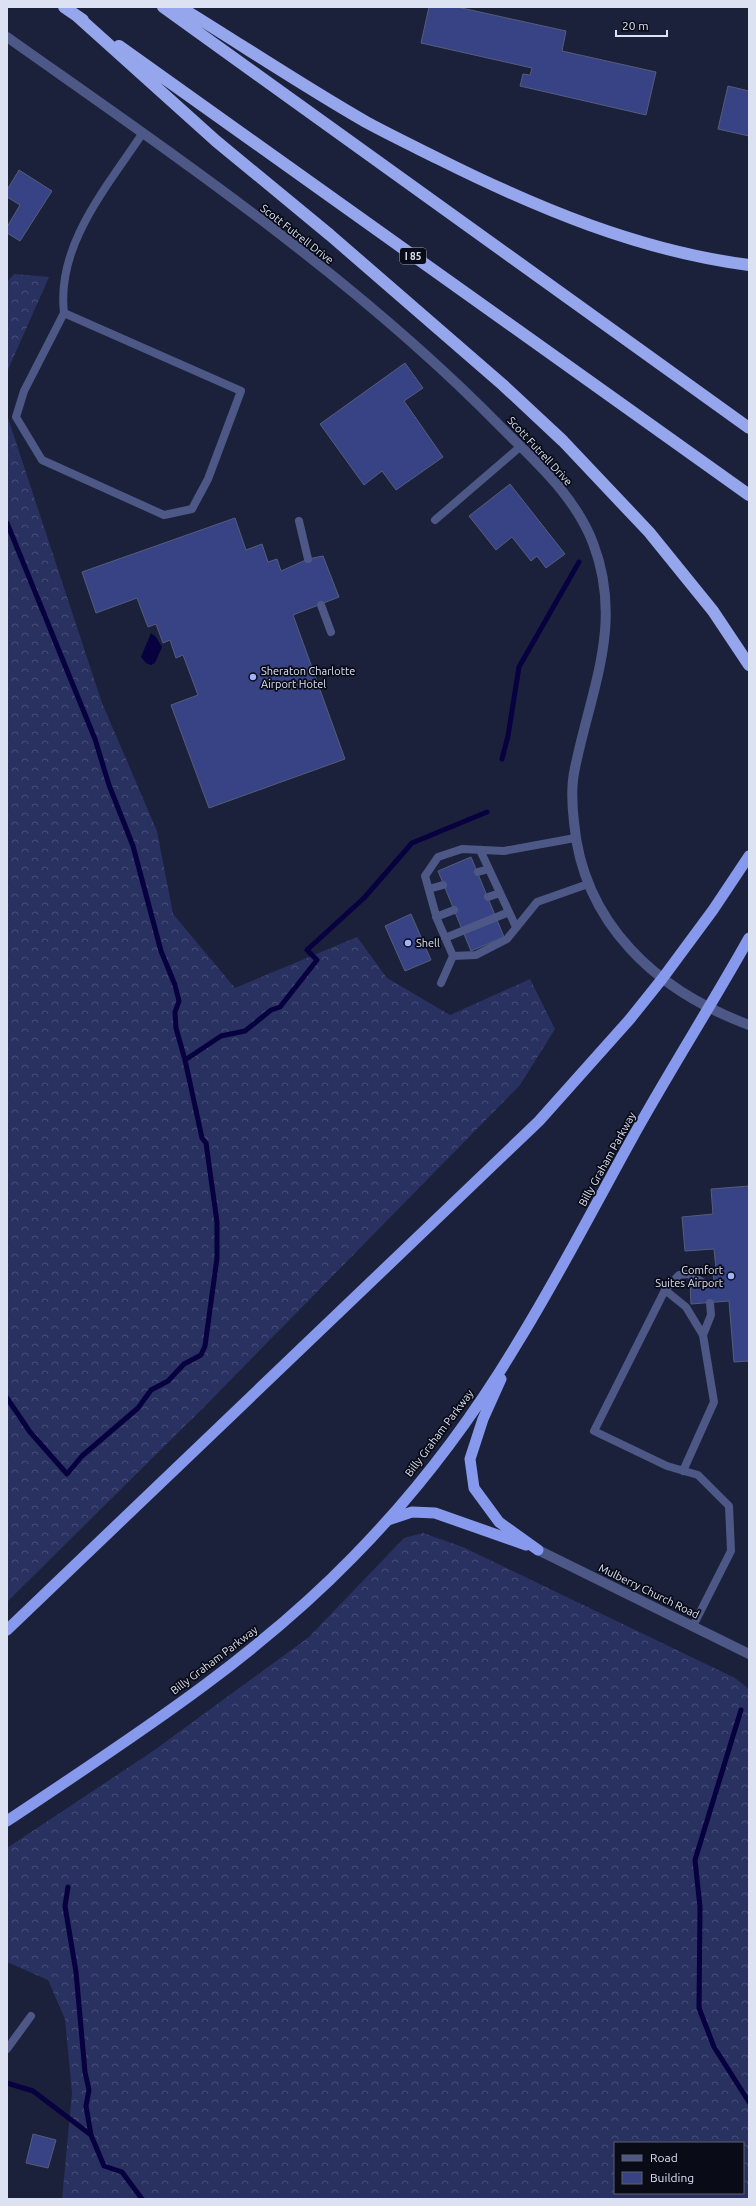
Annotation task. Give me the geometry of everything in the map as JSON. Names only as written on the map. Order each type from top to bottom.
[{"type":"highway","name":"I 85","points":[[64,7],[749,494]]},
{"type":"highway","points":[[162,7],[569,301],[749,428]]},
{"type":"highway","points":[[180,7],[366,122],[474,176],[543,207],[641,242],[690,255],[749,264]]},
{"type":"highway","points":[[77,16],[216,141],[330,235],[503,385],[563,441],[649,532],[713,611],[749,666]]},
{"type":"highway","points":[[7,1630],[533,1126],[575,1082],[662,979],[713,910],[749,856]]},
{"type":"highway","name":"Billy Graham Parkway","points":[[7,1821],[122,1743],[246,1654],[302,1607],[388,1520],[445,1450],[491,1386],[546,1296],[632,1138],[749,938]]},
{"type":"highway","points":[[517,1344],[484,1419],[470,1459],[474,1488],[499,1522],[538,1550]]},
{"type":"highway","points":[[388,1520],[412,1512],[435,1513],[538,1550]]},
{"type":"street","name":"Scott Futrell Drive","points":[[7,36],[271,227],[374,309],[469,394],[547,474],[577,512],[592,540],[602,570],[606,593],[607,624],[603,654],[574,772],[573,809],[575,838],[580,861],[596,904],[624,943],[662,979],[709,1008],[749,1025]]},
{"type":"street","name":"Mulberry Church Road","points":[[538,1550],[749,1654]]},
{"type":"lane","points":[[64,313],[241,391],[208,479],[192,509],[164,514],[42,460],[16,417],[24,391],[64,313],[62,293],[71,248],[92,209],[142,134]]},
{"type":"lane","points":[[435,520],[521,446]]},
{"type":"lane","points":[[299,521],[308,559]]},
{"type":"lane","points":[[321,605],[331,632]]},
{"type":"lane","points":[[441,983],[453,956],[436,916],[426,876],[438,858],[462,849],[504,851],[575,838]]},
{"type":"lane","points":[[480,850],[516,927]]},
{"type":"lane","points":[[478,872],[489,869]]},
{"type":"lane","points":[[429,890],[443,884]]},
{"type":"lane","points":[[453,956],[476,955],[507,939],[537,902],[588,884]]},
{"type":"lane","points":[[488,897],[500,893]]},
{"type":"lane","points":[[436,916],[454,910]]},
{"type":"lane","points":[[445,938],[509,912]]},
{"type":"lane","points":[[693,1626],[731,1551],[729,1506],[698,1475],[667,1466],[594,1431],[664,1290],[679,1275],[688,1274],[704,1283]]},
{"type":"lane","points":[[664,1290],[686,1308],[703,1335],[714,1402],[683,1471]]},
{"type":"lane","points":[[703,1335],[711,1315],[710,1302]]},
{"type":"lane","points":[[7,2049],[31,2016]]},
{"type":"green space","points":[[14,274],[49,277],[7,372],[7,282]]},
{"type":"green space","points":[[7,415],[102,703],[157,831],[173,914],[235,988],[357,937],[387,978],[450,1015],[530,979],[555,1029],[520,1085],[208,1403],[7,1602]]},
{"type":"green space","points":[[423,1533],[463,1547],[735,1678],[749,1689],[749,2199],[62,2199],[72,2093],[65,2019],[48,1980],[7,1962],[7,1848],[153,1751],[309,1637],[404,1538]]},
{"type":"shaded area","points":[[151,633],[156,637],[162,647],[155,663],[151,665],[146,663],[141,657]]},
{"type":"building","points":[[429,7],[457,7],[566,31],[562,51],[656,72],[646,115],[520,86],[523,74],[530,75],[532,68],[421,43]]},
{"type":"building","points":[[728,86],[749,91],[749,136],[718,129]]},
{"type":"building","points":[[19,170],[52,191],[20,241],[7,233],[7,227],[20,205],[7,197],[7,190]]},
{"type":"building","points":[[405,363],[423,388],[404,401],[443,457],[396,490],[382,471],[364,485],[320,424]]},
{"type":"building","points":[[510,484],[565,554],[546,568],[537,556],[531,561],[512,537],[496,550],[469,516]]},
{"type":"building","name":"Sheraton Charlotte Airport Hotel","points":[[235,518],[246,550],[262,544],[268,562],[277,559],[281,571],[308,559],[323,556],[339,597],[293,615],[345,759],[209,808],[171,705],[198,695],[183,655],[176,658],[170,640],[163,643],[156,624],[148,627],[137,598],[96,613],[82,572]]},
{"type":"building","name":"Shell","points":[[471,857],[504,937],[471,951],[438,871]]},
{"type":"building","name":"Shell","points":[[411,914],[431,960],[405,971],[385,926]]},
{"type":"building","name":"Comfort Suites Airport","points":[[749,1186],[749,1361],[734,1362],[729,1301],[691,1304],[690,1284],[714,1282],[713,1269],[716,1269],[714,1249],[685,1251],[682,1217],[713,1214],[711,1189]]},
{"type":"building","points":[[33,2134],[56,2140],[48,2168],[26,2163]]},
{"type":"waterway","points":[[7,523],[95,739],[109,785],[133,846],[161,951],[175,985],[179,1001],[175,1012],[176,1028],[185,1060],[202,1138],[206,1143],[217,1222],[217,1258],[205,1346],[201,1355],[184,1364],[168,1381],[151,1390],[138,1408],[82,1456],[67,1474],[30,1432],[7,1398]]},
{"type":"waterway","points":[[502,759],[508,736],[519,667],[579,562]]},
{"type":"waterway","points":[[185,1060],[221,1036],[245,1031],[271,1010],[280,1007],[317,960],[307,950],[364,898],[412,843],[487,812]]},
{"type":"waterway","points":[[741,1710],[695,1860],[700,1907],[699,2008],[714,2047],[749,2102]]},
{"type":"waterway","points":[[68,1887],[65,1906],[76,1972],[85,2072],[89,2090],[86,2106],[91,2135]]},
{"type":"waterway","points":[[7,2083],[33,2091],[91,2135],[104,2166],[122,2172],[142,2199]]},
{"type":"place","name":"Sheraton Charlotte Airport Hotel","points":[[253,677]]},
{"type":"place","name":"Shell","points":[[408,943]]},
{"type":"place","name":"Comfort Suites Airport","points":[[731,1276]]}]
